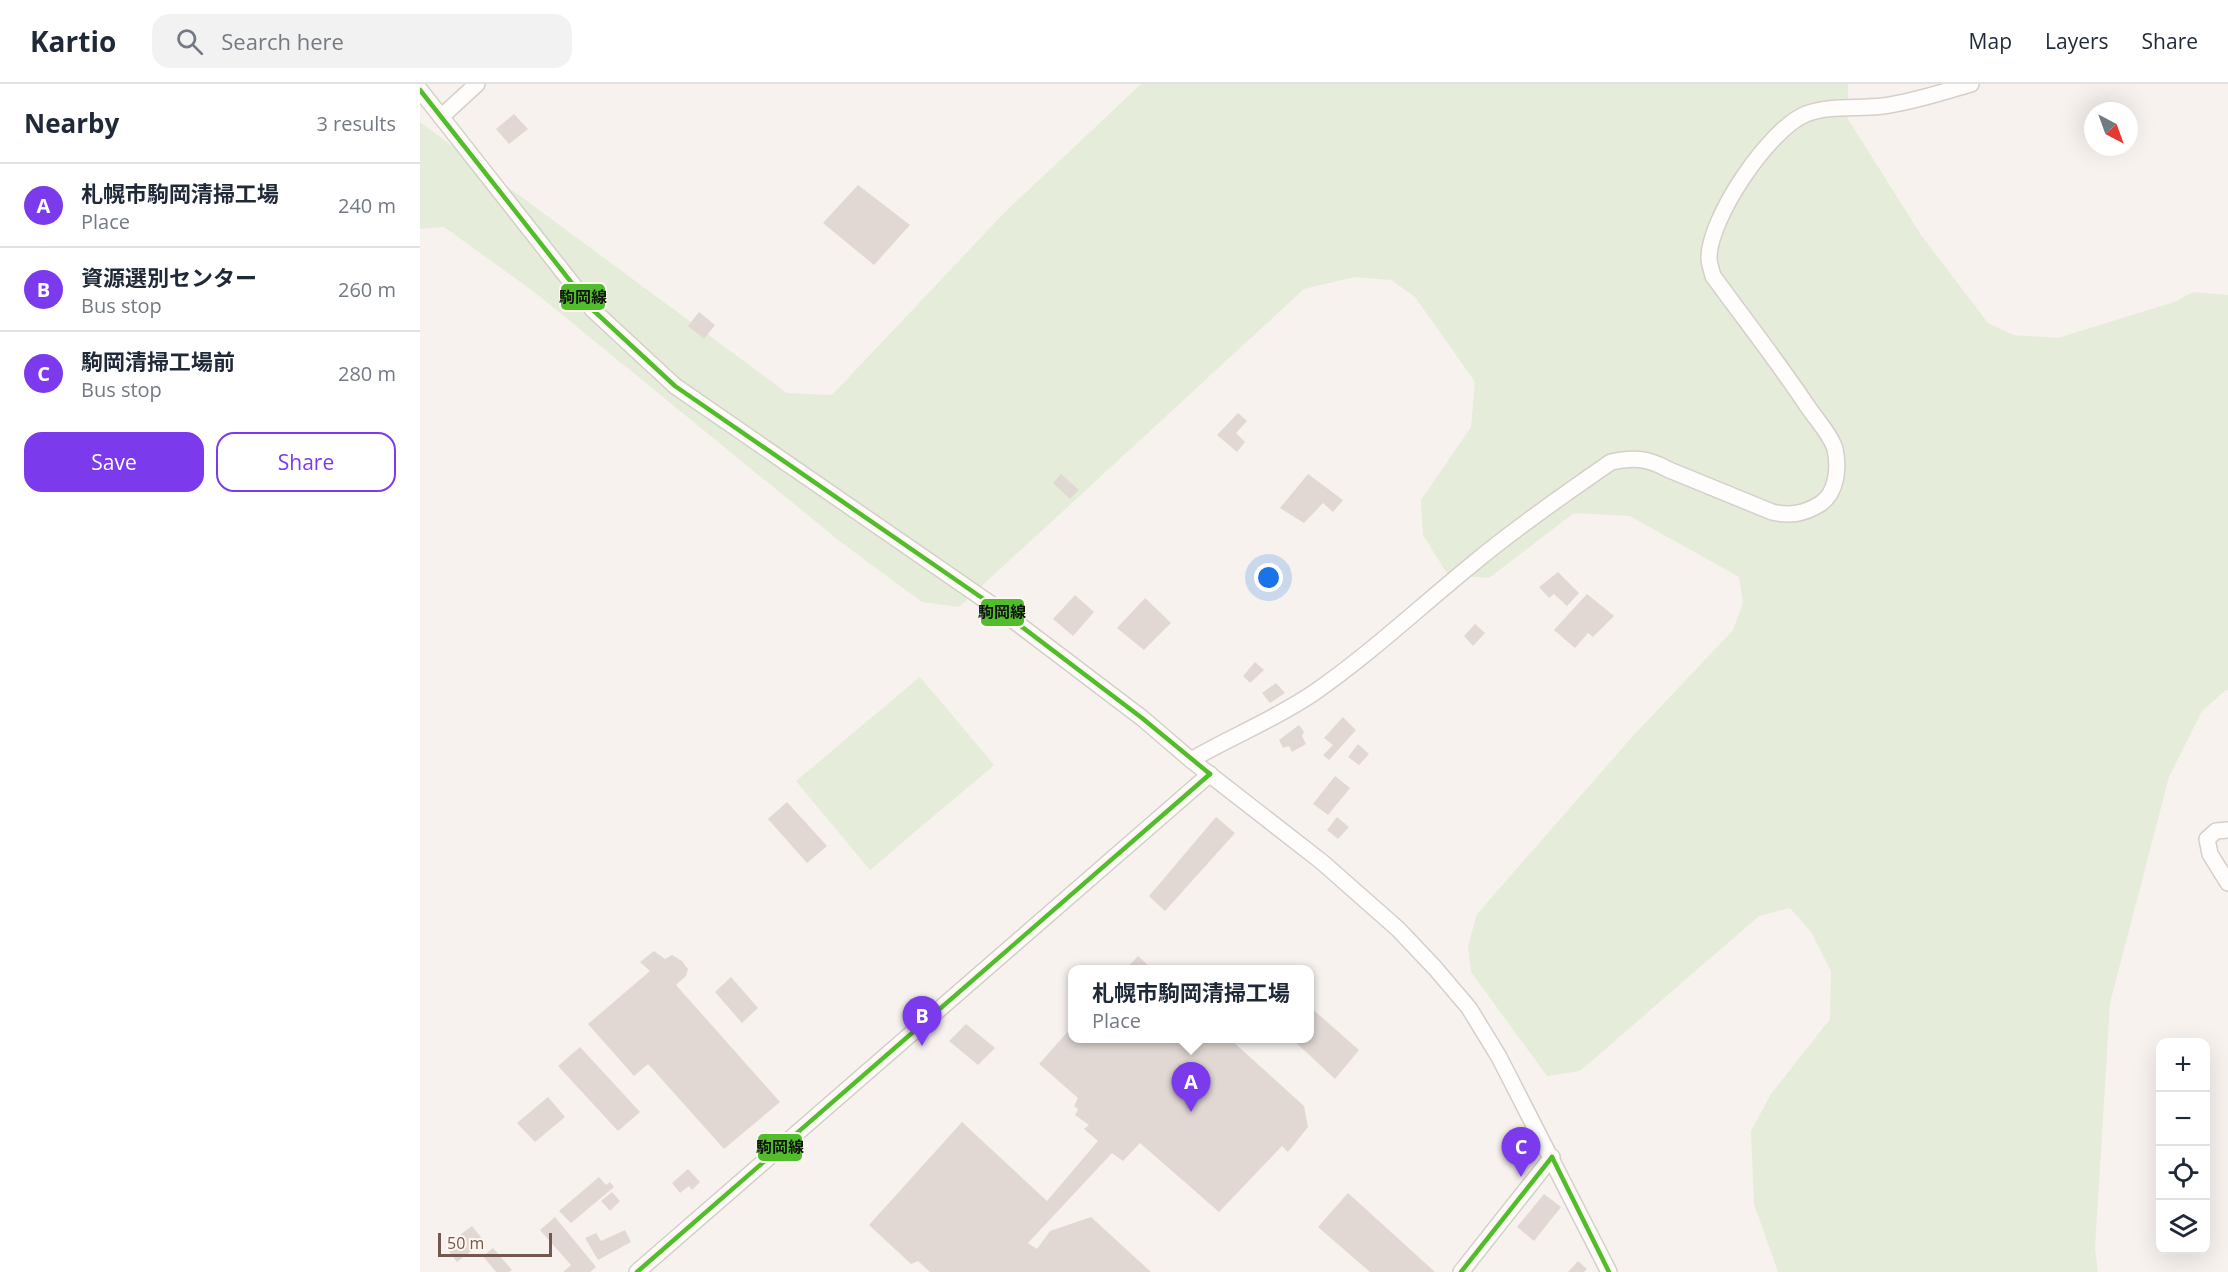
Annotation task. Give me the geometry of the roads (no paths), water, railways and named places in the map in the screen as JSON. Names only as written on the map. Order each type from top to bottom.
[{"type":"street","points":[[441,117],[477,84]]},
{"type":"street","points":[[1191,760],[1289,709],[1317,691],[1478,559],[1611,462],[1651,459],[1667,469],[1782,514],[1791,515],[1803,512],[1825,500],[1833,490],[1835,480],[1834,448],[1783,369],[1713,276],[1709,258],[1724,206],[1751,167],[1785,127],[1804,115],[1825,109],[1882,106],[1928,97],[1971,84]]},
{"type":"street","points":[[420,90],[593,310],[675,387],[1000,611],[1142,718],[1191,760],[1322,862],[1398,929],[1469,1008],[1499,1058],[1552,1157],[1609,1272]]},
{"type":"street","points":[[637,1272],[1210,774]]},
{"type":"street","points":[[2228,830],[2216,831],[2207,839],[2210,854],[2228,883]]},
{"type":"street","points":[[1461,1272],[1552,1157]]},
{"type":"place","name":"資源選別センター","points":[[922,1046]]},
{"type":"place","name":"札幌市駒岡清掃工場","points":[[1191,1112]]},
{"type":"place","name":"駒岡清掃工場前","points":[[1521,1177]]}]
